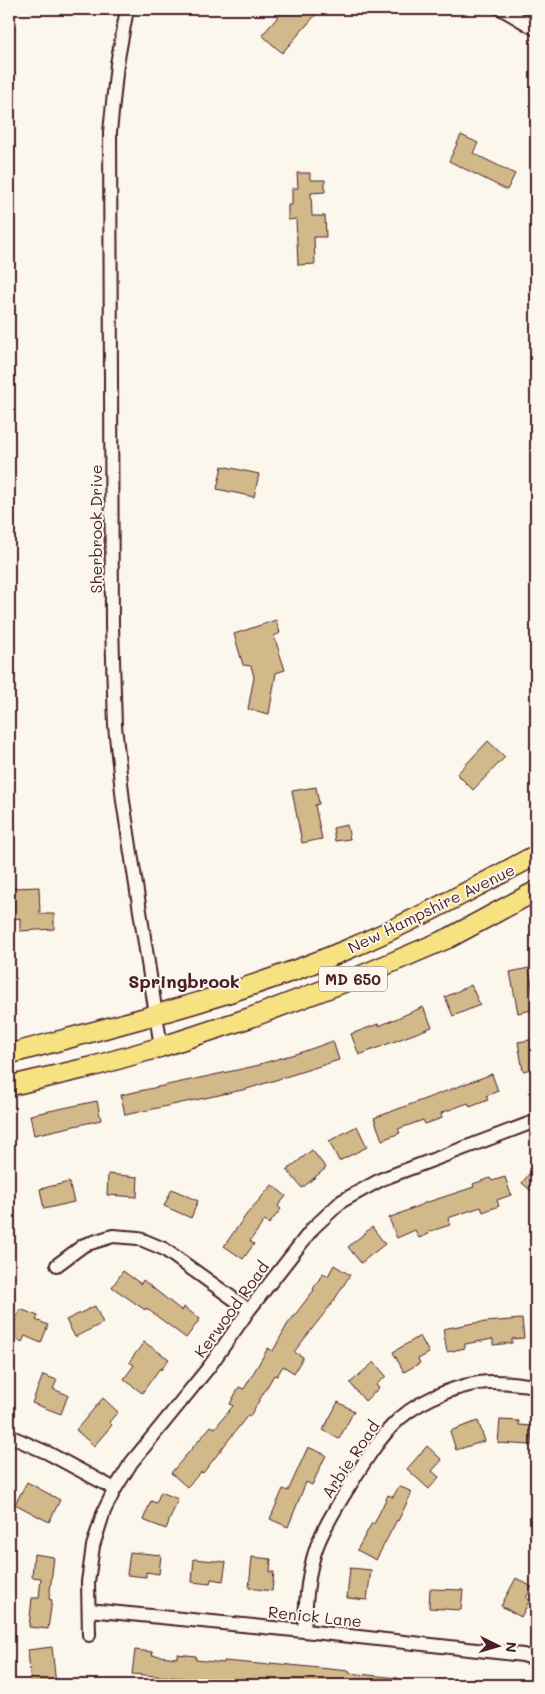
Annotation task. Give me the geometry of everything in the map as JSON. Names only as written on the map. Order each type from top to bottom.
[{"type":"main road","name":"New Hampshire Avenue","points":[[9,1054],[237,991],[346,950],[448,902],[536,856]]},
{"type":"main road","name":"New Hampshire Avenue","points":[[9,1086],[91,1067],[161,1047],[252,1017],[353,979],[449,938],[536,891]]},
{"type":"street","name":"Sherbrook Drive","points":[[127,9],[117,64],[110,132],[112,634],[115,726],[119,768],[161,1047]]},
{"type":"street","points":[[502,9],[536,30]]},
{"type":"street","name":"Kerwood Road","points":[[89,1635],[88,1582],[93,1546],[104,1511],[115,1490],[131,1463],[209,1367],[249,1310],[313,1228],[342,1201],[382,1180],[536,1120]]},
{"type":"street","points":[[57,1265],[84,1245],[113,1236],[138,1238],[164,1250],[249,1310]]},
{"type":"street","name":"Arbie Road","points":[[304,1631],[308,1583],[315,1551],[334,1510],[365,1461],[392,1425],[418,1405],[449,1391],[480,1383],[512,1383],[536,1386]]},
{"type":"street","points":[[9,1437],[48,1452],[115,1490]]},
{"type":"street","name":"Renick Lane","points":[[89,1610],[523,1655],[536,1659]]},
{"type":"building","points":[[285,9],[321,9],[282,53],[262,35]]},
{"type":"building","points":[[461,135],[478,143],[473,153],[515,174],[507,190],[449,161]]},
{"type":"building","points":[[297,173],[310,173],[310,180],[325,180],[325,192],[311,193],[312,216],[325,216],[326,237],[314,237],[315,264],[298,265],[296,219],[288,220],[288,205],[292,205],[292,188],[298,188]]},
{"type":"building","points":[[222,466],[259,474],[254,497],[217,489]]},
{"type":"building","points":[[276,620],[280,633],[274,636],[285,670],[276,673],[269,714],[248,709],[254,677],[251,666],[243,665],[234,634]]},
{"type":"building","points":[[488,741],[505,757],[473,790],[457,774]]},
{"type":"building","points":[[316,787],[319,804],[315,805],[322,839],[302,843],[292,791]]},
{"type":"building","points":[[347,825],[350,839],[335,841],[333,828]]},
{"type":"building","points":[[39,887],[40,914],[54,914],[54,929],[20,931],[20,918],[14,919],[12,888]]},
{"type":"building","points":[[529,968],[536,1009],[518,1013],[510,972]]},
{"type":"building","points":[[471,985],[480,1005],[453,1016],[445,997]]},
{"type":"building","points":[[423,1007],[432,1027],[359,1055],[351,1034],[378,1024],[379,1026]]},
{"type":"building","points":[[536,1039],[536,1068],[523,1071],[518,1042]]},
{"type":"building","points":[[333,1041],[339,1060],[247,1089],[125,1115],[121,1095],[260,1065]]},
{"type":"building","points":[[492,1074],[498,1091],[486,1096],[488,1100],[470,1107],[468,1103],[441,1113],[442,1118],[425,1124],[423,1120],[398,1129],[400,1133],[382,1140],[374,1118]]},
{"type":"building","points":[[97,1101],[101,1120],[34,1135],[30,1115]]},
{"type":"building","points":[[357,1126],[367,1147],[339,1161],[329,1141]]},
{"type":"building","points":[[312,1150],[326,1168],[302,1188],[287,1170]]},
{"type":"building","points":[[536,1165],[536,1195],[522,1183]]},
{"type":"building","points":[[108,1174],[138,1177],[137,1197],[107,1195]]},
{"type":"building","points":[[505,1177],[511,1195],[497,1200],[499,1206],[483,1212],[481,1207],[448,1218],[450,1225],[428,1232],[429,1234],[419,1238],[415,1230],[397,1238],[389,1218],[425,1203],[474,1187],[473,1184],[490,1178],[492,1181]]},
{"type":"building","points":[[69,1182],[74,1202],[44,1209],[40,1189]]},
{"type":"building","points":[[272,1185],[286,1196],[278,1206],[281,1209],[269,1224],[265,1220],[250,1241],[254,1244],[243,1259],[224,1246],[246,1215]]},
{"type":"building","points":[[172,1189],[198,1201],[191,1218],[164,1206]]},
{"type":"building","points":[[372,1227],[385,1244],[361,1263],[348,1247]]},
{"type":"building","points":[[334,1265],[350,1275],[333,1302],[294,1352],[303,1357],[294,1373],[283,1366],[277,1376],[274,1375],[250,1416],[248,1415],[203,1473],[201,1472],[187,1487],[171,1473],[211,1426],[215,1428],[233,1406],[230,1404],[239,1387],[244,1389],[268,1348],[273,1351],[287,1325],[314,1290],[323,1273],[328,1276]]},
{"type":"building","points":[[123,1271],[141,1284],[143,1280],[182,1311],[184,1307],[200,1319],[186,1338],[146,1308],[145,1310],[112,1287]]},
{"type":"building","points":[[95,1306],[103,1323],[75,1337],[66,1320]]},
{"type":"building","points":[[20,1309],[38,1316],[36,1320],[48,1325],[41,1343],[25,1336],[22,1342],[9,1336]]},
{"type":"building","points":[[522,1319],[524,1338],[512,1339],[512,1343],[493,1345],[493,1339],[465,1344],[465,1348],[447,1352],[443,1329],[474,1323]]},
{"type":"building","points":[[420,1336],[429,1353],[418,1359],[420,1363],[404,1372],[393,1352]]},
{"type":"building","points":[[144,1342],[169,1359],[142,1393],[124,1379],[134,1365],[129,1362]]},
{"type":"building","points":[[374,1362],[386,1376],[376,1385],[379,1388],[365,1401],[350,1383]]},
{"type":"building","points":[[43,1375],[57,1380],[53,1389],[68,1395],[61,1414],[32,1403]]},
{"type":"building","points":[[103,1398],[118,1412],[109,1422],[112,1425],[94,1446],[76,1430]]},
{"type":"building","points":[[338,1402],[354,1411],[339,1439],[323,1430]]},
{"type":"building","points":[[500,1420],[519,1421],[519,1425],[532,1426],[531,1445],[498,1443]]},
{"type":"building","points":[[478,1421],[485,1441],[456,1450],[450,1431]]},
{"type":"building","points":[[427,1446],[442,1460],[432,1471],[439,1477],[429,1489],[407,1469]]},
{"type":"building","points":[[308,1447],[326,1455],[312,1485],[306,1482],[288,1527],[270,1519],[283,1489],[288,1491]]},
{"type":"building","points":[[27,1482],[60,1500],[49,1522],[15,1504]]},
{"type":"building","points":[[399,1486],[412,1492],[376,1560],[357,1550],[372,1523],[374,1524],[388,1495],[393,1497]]},
{"type":"building","points":[[161,1492],[178,1499],[166,1529],[143,1520],[151,1501],[156,1503]]},
{"type":"building","points":[[130,1552],[161,1555],[159,1574],[146,1572],[146,1577],[127,1575]]},
{"type":"building","points":[[34,1554],[54,1557],[49,1599],[52,1600],[48,1629],[29,1627],[32,1598],[39,1598],[41,1578],[32,1577]]},
{"type":"building","points":[[252,1557],[271,1559],[270,1572],[274,1572],[272,1591],[249,1588]]},
{"type":"building","points":[[194,1559],[226,1562],[223,1581],[211,1579],[210,1584],[192,1582]]},
{"type":"building","points":[[350,1568],[371,1570],[367,1600],[347,1598]]},
{"type":"building","points":[[516,1578],[532,1587],[526,1598],[530,1600],[521,1617],[501,1606]]},
{"type":"building","points":[[430,1589],[463,1590],[461,1610],[429,1608]]},
{"type":"building","points":[[52,1647],[56,1685],[31,1685],[28,1650]]},
{"type":"building","points":[[135,1650],[153,1652],[152,1655],[177,1658],[177,1654],[196,1656],[196,1660],[270,1665],[270,1663],[398,1678],[397,1685],[302,1685],[283,1683],[283,1685],[237,1685],[237,1683],[207,1681],[206,1685],[194,1685],[194,1679],[132,1674]]},
{"type":"district","name":"Springbrook","points":[[184,981]]}]
